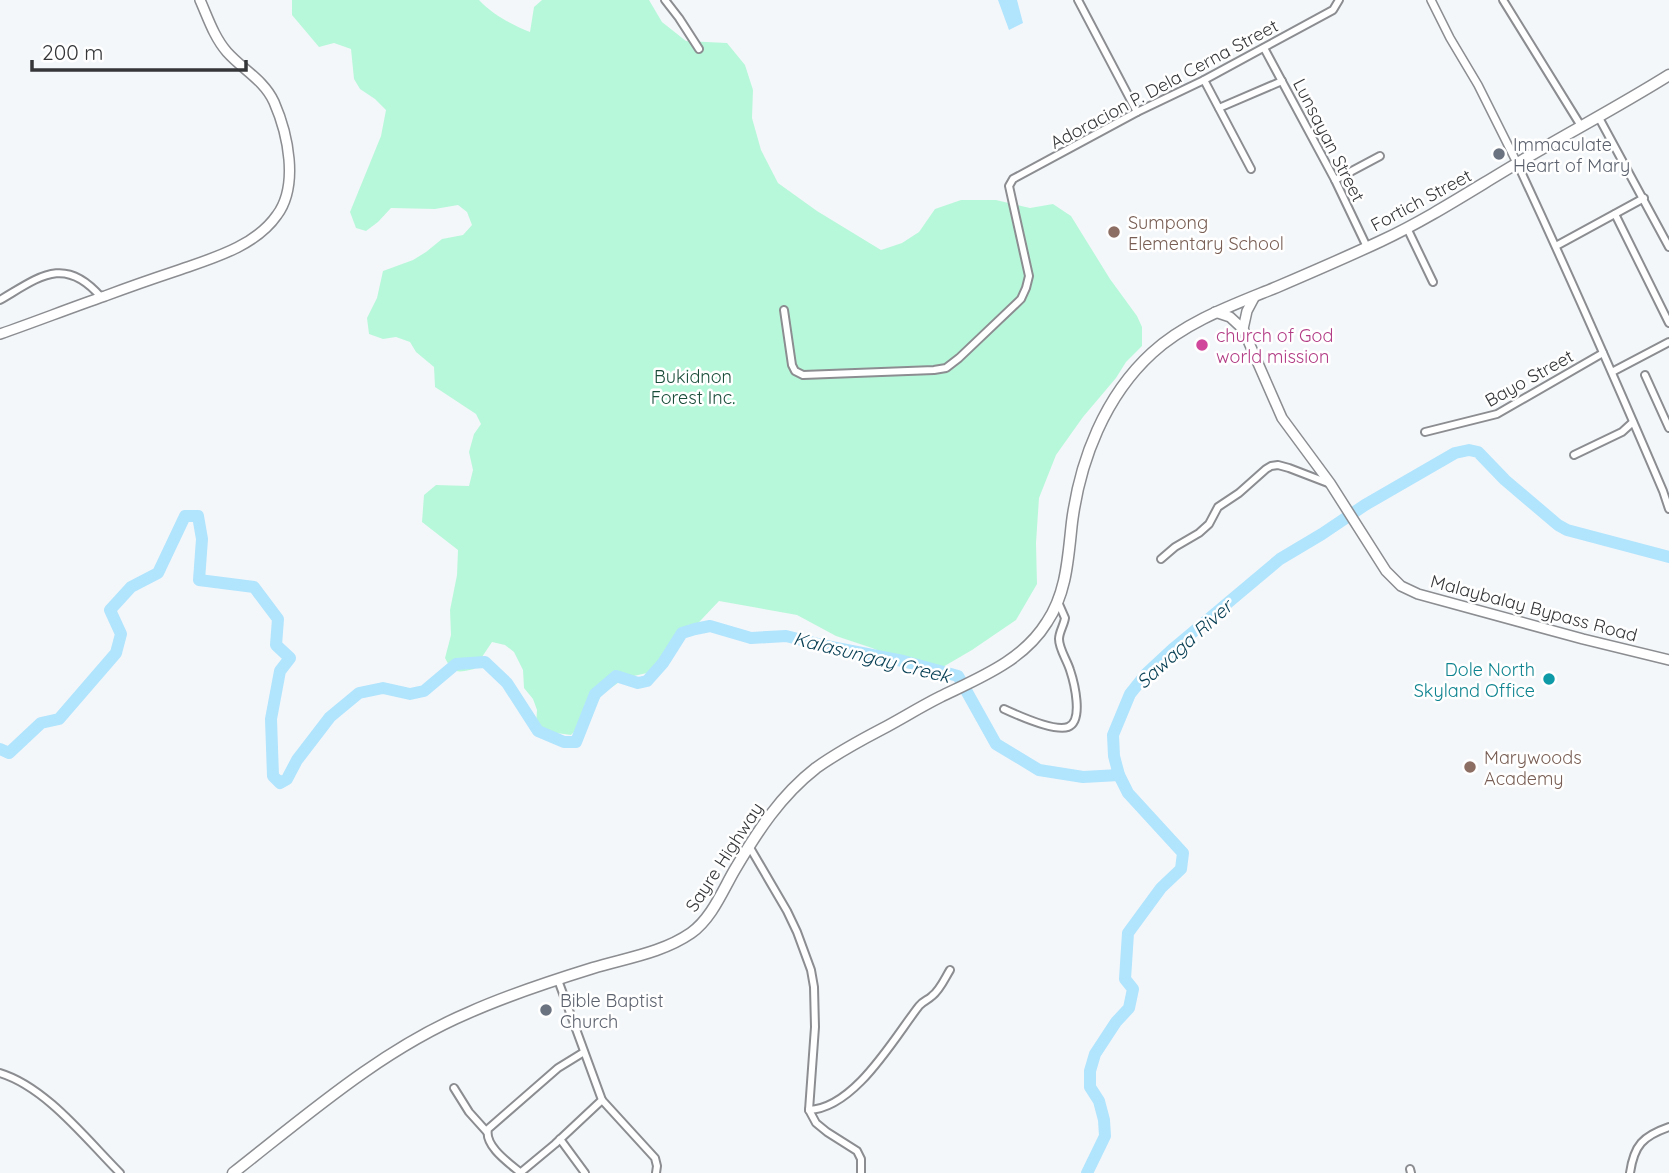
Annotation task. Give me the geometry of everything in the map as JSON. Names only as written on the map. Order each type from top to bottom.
[{"type":"highway","name":"Fortich Street","points":[[1215,312],[1407,228],[1669,75]]},
{"type":"highway","name":"Sayre Highway","points":[[233,1173],[345,1086],[404,1045],[471,1011],[558,980],[666,947],[691,933],[710,912],[749,846],[780,802],[805,777],[836,754],[1006,663],[1028,645],[1044,628],[1058,602],[1066,573],[1080,481],[1096,433],[1105,416],[1125,384],[1152,353],[1186,328],[1215,312]]},
{"type":"main road","points":[[0,334],[203,261],[237,246],[268,226],[278,214],[288,191],[289,166],[286,142],[274,101],[265,88],[225,49],[200,0]]},
{"type":"main road","points":[[1215,312],[1230,317],[1243,329],[1255,296]]},
{"type":"main road","name":"Malaybalay Bypass Road","points":[[1243,329],[1282,418],[1330,483],[1381,565],[1395,580],[1418,594],[1669,660]]},
{"type":"street","points":[[665,0],[699,49]]},
{"type":"street","points":[[1078,0],[1137,112]]},
{"type":"street","points":[[1431,0],[1478,85],[1556,246],[1633,422],[1666,490],[1669,509]]},
{"type":"street","points":[[1503,0],[1581,126]]},
{"type":"street","name":"Adoracion P. Dela Cerna Street","points":[[783,310],[792,365],[795,371],[803,375],[946,368],[1021,299],[1026,288],[1029,276],[1011,192],[1010,184],[1013,179],[1264,48],[1333,10],[1338,2]]},
{"type":"street","name":"Lunsayan Street","points":[[1264,48],[1335,180],[1367,247]]},
{"type":"street","points":[[1204,80],[1251,169]]},
{"type":"street","points":[[1219,108],[1282,81]]},
{"type":"street","points":[[1598,116],[1669,247]]},
{"type":"street","points":[[1335,180],[1380,156]]},
{"type":"street","points":[[1556,246],[1644,198]]},
{"type":"street","points":[[1615,214],[1669,323]]},
{"type":"street","points":[[1407,228],[1433,282]]},
{"type":"street","points":[[0,300],[32,281],[52,273],[74,276],[84,281],[101,297]]},
{"type":"street","points":[[1612,372],[1669,342]]},
{"type":"street","name":"Bayo Street","points":[[1425,432],[1497,414],[1603,353]]},
{"type":"street","points":[[1645,375],[1669,428]]},
{"type":"street","points":[[1574,455],[1622,432],[1633,422]]},
{"type":"street","points":[[1161,559],[1199,533],[1209,524],[1218,507],[1271,466],[1289,468],[1330,483]]},
{"type":"street","points":[[1004,709],[1035,722],[1064,728],[1075,720],[1077,705],[1074,685],[1059,642],[1065,618],[1058,602]]},
{"type":"street","points":[[749,846],[771,881],[797,932],[811,970],[815,1027],[808,1110],[816,1123],[857,1151],[861,1159],[861,1173]]},
{"type":"street","points":[[808,1110],[824,1108],[848,1092],[865,1076],[919,1006],[936,993],[950,970]]},
{"type":"street","points":[[558,980],[602,1100],[655,1158],[656,1173]]},
{"type":"street","points":[[486,1132],[558,1068],[584,1052]]},
{"type":"street","points":[[0,1073],[12,1076],[40,1094],[120,1173]]},
{"type":"street","points":[[454,1088],[486,1132],[488,1140],[521,1173],[602,1100]]},
{"type":"street","points":[[1630,1173],[1637,1147],[1645,1138],[1669,1128]]},
{"type":"street","points":[[560,1139],[585,1173]]},
{"type":"green space","name":"Bukidnon Forest Inc.","points":[[292,0],[479,0],[503,19],[530,32],[534,7],[542,0],[649,0],[662,22],[686,41],[727,43],[745,65],[753,90],[752,118],[761,150],[778,183],[817,211],[881,250],[902,243],[919,232],[935,209],[961,200],[996,200],[1030,208],[1053,204],[1071,216],[1110,279],[1137,316],[1142,327],[1142,346],[1126,362],[1056,455],[1039,498],[1037,584],[1016,620],[936,671],[836,636],[797,615],[719,601],[668,655],[647,673],[625,678],[602,694],[589,717],[571,735],[549,732],[536,725],[537,710],[533,699],[524,688],[523,670],[514,652],[505,645],[492,642],[474,669],[453,670],[445,658],[451,635],[450,610],[457,575],[458,550],[422,522],[424,495],[436,485],[469,486],[473,470],[469,452],[474,434],[481,424],[476,414],[435,387],[434,367],[416,352],[410,342],[396,337],[383,339],[369,334],[367,318],[377,298],[383,271],[413,260],[442,239],[463,235],[472,225],[467,212],[458,205],[435,209],[391,208],[366,231],[356,228],[350,212],[381,136],[386,110],[360,89],[354,79],[351,49],[334,43],[319,47],[292,15]]},
{"type":"water","points":[[998,0],[1017,0],[1023,23],[1009,30]]},
{"type":"waterway","name":"Sawaga River","points":[[1087,1173],[1105,1136],[1099,1101],[1090,1087],[1090,1071],[1095,1054],[1116,1022],[1129,1008],[1133,989],[1125,979],[1128,933],[1161,888],[1181,869],[1183,853],[1128,793],[1114,756],[1113,735],[1130,694],[1146,674],[1280,559],[1365,505],[1455,453],[1469,450],[1478,452],[1505,480],[1567,530],[1669,557]]},
{"type":"waterway","name":"Kalasungay Creek","points":[[0,749],[9,753],[41,723],[59,719],[116,653],[121,634],[110,610],[131,587],[158,573],[185,516],[198,516],[202,539],[199,580],[254,587],[278,619],[276,645],[290,658],[280,671],[271,719],[273,776],[280,783],[287,779],[297,760],[330,717],[359,693],[383,688],[410,694],[424,691],[456,664],[485,662],[507,683],[538,731],[564,742],[576,742],[595,694],[616,676],[638,683],[647,681],[663,663],[682,633],[710,626],[751,638],[786,636],[903,661],[958,676],[996,744],[1039,770],[1083,777],[1119,775]]},
{"type":"place","name":"Immaculate Heart of Mary","points":[[1499,154]]},
{"type":"place","name":"Sumpong Elementary School","points":[[1114,232]]},
{"type":"place","name":"church of God world mission","points":[[1202,345]]},
{"type":"place","name":"Dole North Skyland Office","points":[[1549,679]]},
{"type":"place","name":"Marywoods Academy","points":[[1470,767]]},
{"type":"place","name":"Bible Baptist Church","points":[[546,1010]]}]
